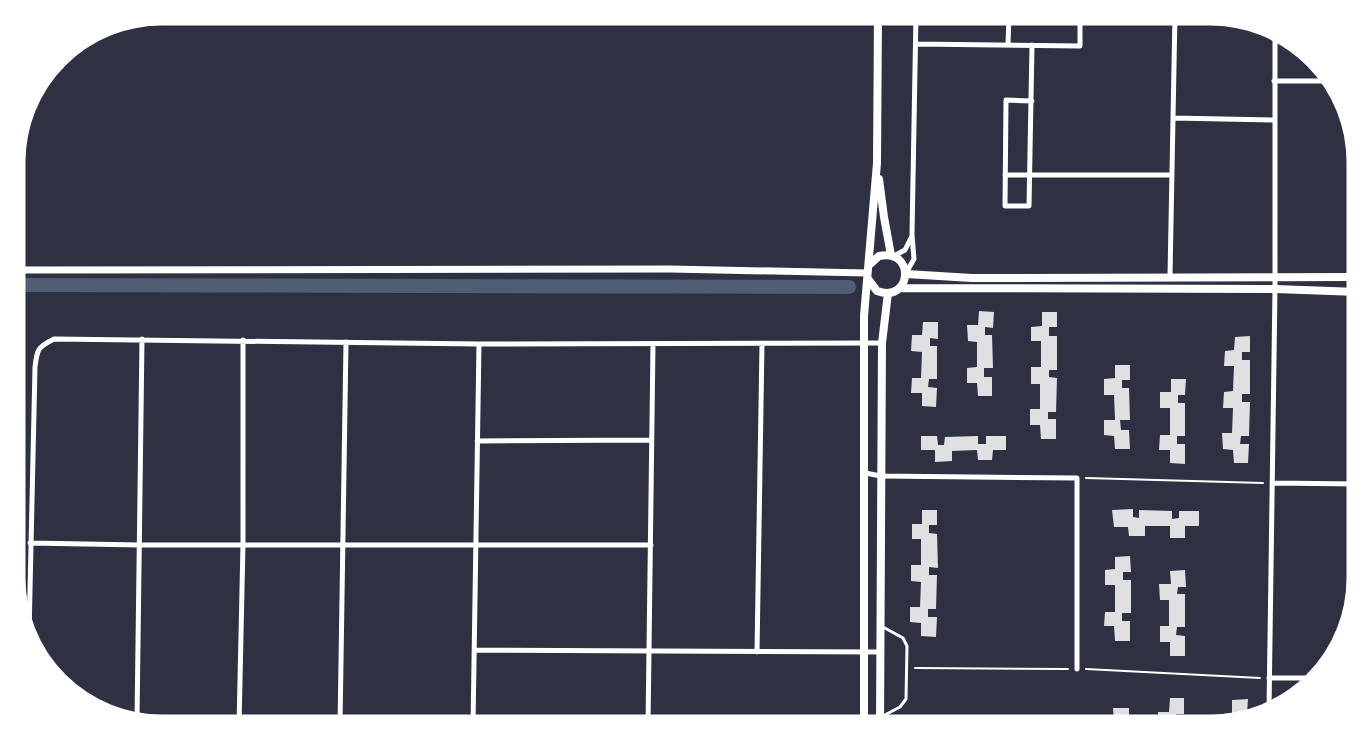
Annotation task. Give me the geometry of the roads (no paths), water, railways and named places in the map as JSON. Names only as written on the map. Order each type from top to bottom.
[{"type":"main road","points":[[864,716],[864,344],[867,273],[877,163],[878,24]]},
{"type":"main road","points":[[877,163],[884,218],[893,256]]},
{"type":"main road","points":[[900,288],[906,274],[902,262],[885,254],[873,259],[867,273],[869,282],[877,291],[888,293],[900,288],[1275,289],[1348,292]]},
{"type":"main road","points":[[906,274],[972,278],[1348,277]]},
{"type":"main road","points":[[880,716],[882,343],[888,293]]},
{"type":"street","points":[[906,274],[914,259],[912,235],[916,24]]},
{"type":"street","points":[[1008,45],[1009,24]]},
{"type":"street","points":[[916,44],[1080,46],[1080,24]]},
{"type":"street","points":[[1170,276],[1175,24]]},
{"type":"street","points":[[1269,703],[1275,289],[1275,40]]},
{"type":"street","points":[[1032,45],[1032,101],[1029,207],[1005,206],[1006,100],[1032,101]]},
{"type":"street","points":[[1274,81],[1321,81]]},
{"type":"street","points":[[1173,118],[1275,120]]},
{"type":"street","points":[[1005,176],[1172,175]]},
{"type":"street","points":[[893,256],[905,250],[912,235]]},
{"type":"street","points":[[24,270],[670,269],[867,273]]},
{"type":"street","points":[[29,614],[36,353],[40,346],[54,339],[479,344],[882,343]]},
{"type":"street","points":[[137,713],[142,339]]},
{"type":"street","points":[[239,716],[243,544],[243,340]]},
{"type":"street","points":[[340,716],[345,545],[346,342]]},
{"type":"street","points":[[473,716],[479,344]]},
{"type":"street","points":[[648,716],[653,344]]},
{"type":"street","points":[[758,652],[762,344]]},
{"type":"street","points":[[477,441],[651,440]]},
{"type":"street","points":[[865,472],[881,476],[1077,478],[1077,669]]},
{"type":"street","points":[[1272,483],[1348,484]]},
{"type":"street","points":[[30,543],[651,545]]},
{"type":"street","points":[[474,650],[880,652]]},
{"type":"street","points":[[1269,678],[1305,678]]},
{"type":"lane","points":[[880,626],[903,638],[907,645],[906,699],[888,716]]},
{"type":"waterway","points":[[24,285],[849,287]]}]
